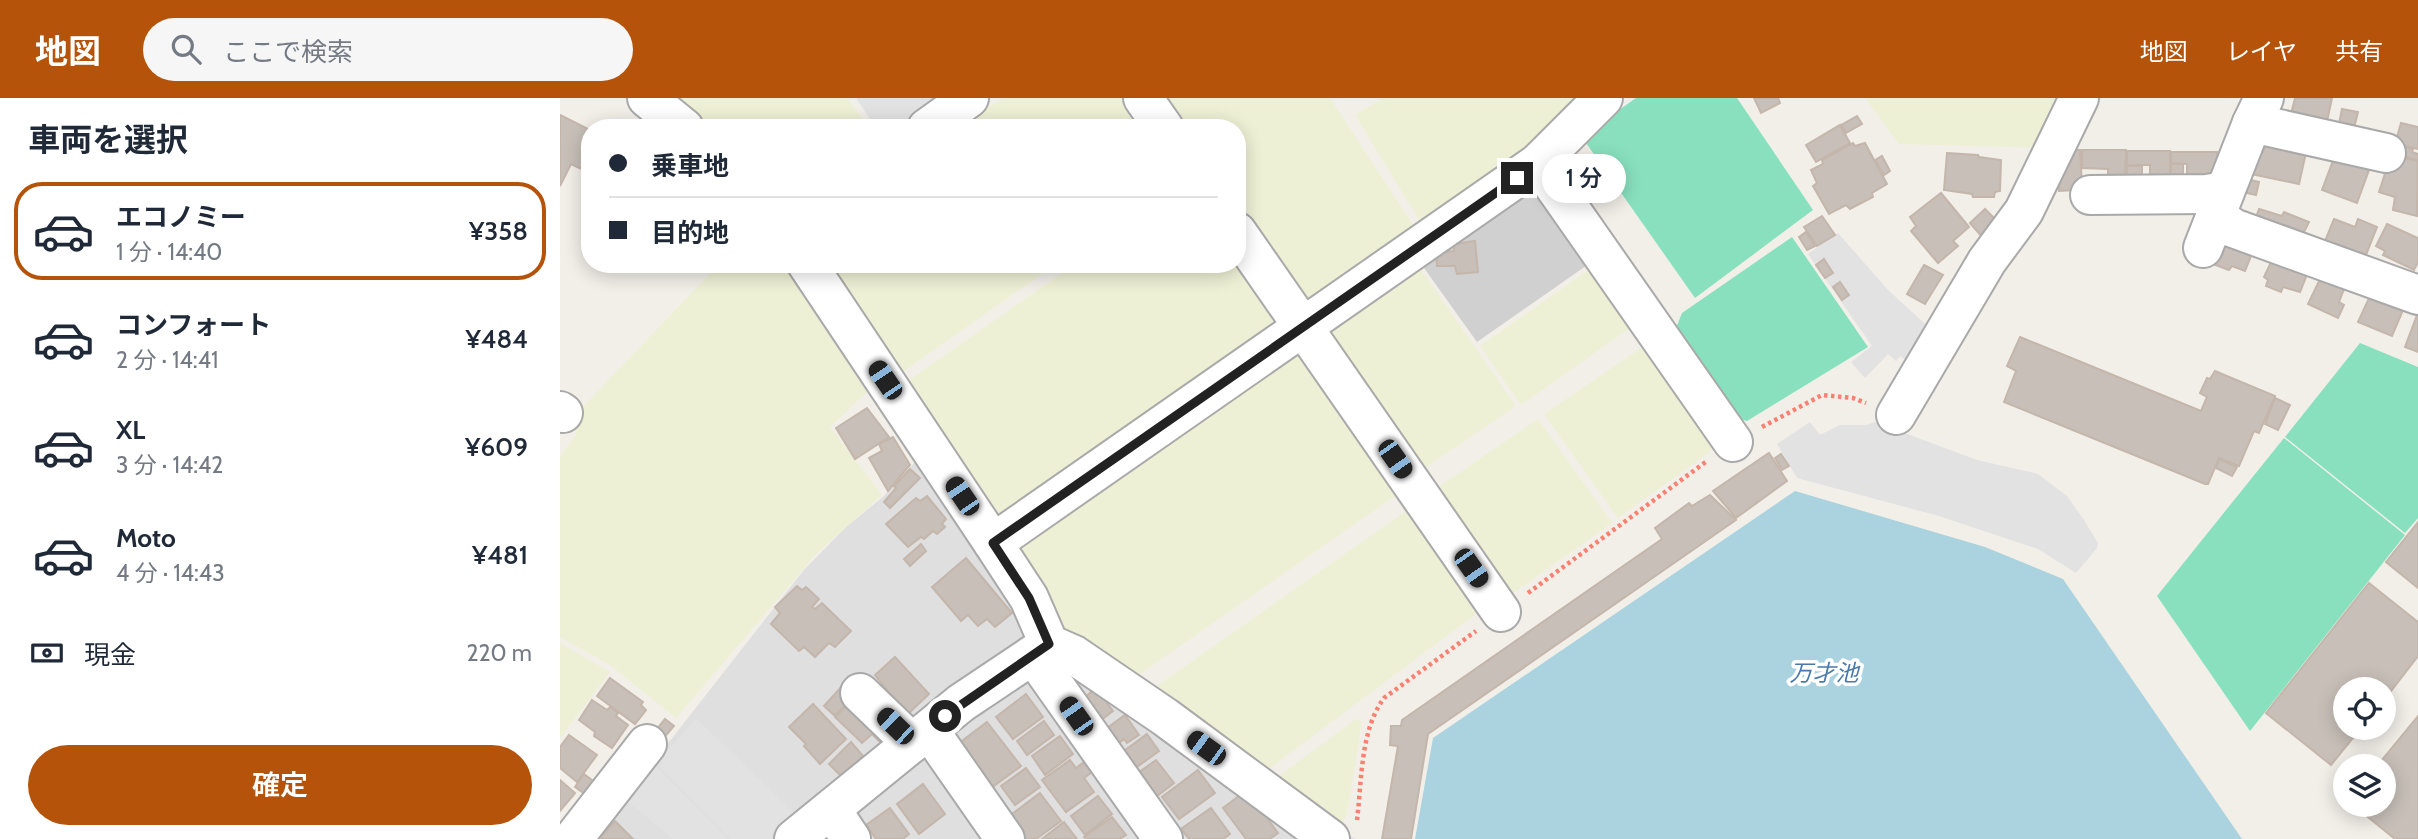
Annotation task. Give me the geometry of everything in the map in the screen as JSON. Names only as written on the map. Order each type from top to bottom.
[{"type":"street","points":[[647,98],[673,119]]},
{"type":"street","points":[[940,119],[970,98]]},
{"type":"street","points":[[1143,98],[1158,119]]},
{"type":"street","points":[[993,543],[1538,163],[1603,98]]},
{"type":"street","points":[[1896,415],[1987,261],[2024,211],[2079,98]]},
{"type":"street","points":[[2214,218],[2258,111],[2386,153]]},
{"type":"street","points":[[1538,163],[1733,442]]},
{"type":"street","points":[[2090,195],[2207,194],[2214,218],[2233,228],[2418,295]]},
{"type":"street","points":[[1246,245],[1501,612]]},
{"type":"street","points":[[813,273],[1029,598],[1041,650],[1163,839]]},
{"type":"street","points":[[794,839],[841,824],[921,736],[961,703],[1041,650],[1074,655],[1165,718],[1343,831]]},
{"type":"street","points":[[860,692],[921,736],[1005,839]]},
{"type":"street","points":[[573,839],[647,744]]},
{"type":"path","points":[[1343,831],[1369,729],[1374,713],[1384,698],[1733,442],[1822,396],[1853,398],[1896,415]]},
{"type":"shaded area","points":[[856,98],[949,98],[918,119],[870,119]]},
{"type":"shaded area","points":[[1539,185],[1593,261],[1477,342],[1419,261]]},
{"type":"shaded area","points":[[1838,233],[1888,290],[1936,334],[1910,363],[1900,356],[1896,361],[1888,354],[1865,378],[1851,362],[1872,346],[1808,254]]},
{"type":"shaded area","points":[[1810,422],[1820,435],[1840,425],[1866,425],[1875,422],[1977,460],[2038,474],[2067,496],[2098,543],[2097,548],[2076,573],[2038,549],[1939,516],[1797,478],[1777,444]]},
{"type":"shaded area","points":[[916,461],[1023,617],[1328,827],[1356,839],[565,839],[662,751],[803,571],[845,528],[884,496]]},
{"type":"shaded area","points":[[696,718],[799,818],[771,839],[730,839],[657,764]]},
{"type":"shaded area","points":[[655,765],[728,839],[673,839],[627,801]]},
{"type":"green space","points":[[671,98],[847,98],[862,119],[697,119]]},
{"type":"green space","points":[[1003,98],[1121,98],[1136,119],[971,119]]},
{"type":"green space","points":[[1158,98],[1330,98],[1417,231],[1304,307],[1246,225],[1246,119],[1173,119]]},
{"type":"green space","points":[[1383,98],[1596,98],[1426,231],[1355,115]]},
{"type":"green space","points":[[1636,98],[1737,98],[1813,210],[1695,298],[1584,140],[1595,127]]},
{"type":"green space","points":[[1865,98],[2067,98],[2043,148],[1899,144]]},
{"type":"green space","points":[[1792,237],[1868,347],[1747,421],[1733,417],[1674,333],[1682,313]]},
{"type":"green space","points":[[1415,261],[1516,406],[1419,472],[1324,327]]},
{"type":"green space","points":[[1600,262],[1641,320],[1521,405],[1480,346]]},
{"type":"green space","points":[[710,273],[790,273],[872,387],[830,427],[882,495],[816,554],[676,718],[610,665],[560,637],[560,456],[576,436],[576,414]]},
{"type":"green space","points":[[832,273],[1043,273],[897,376]]},
{"type":"green space","points":[[1062,273],[1244,273],[1286,327],[998,523],[905,383]]},
{"type":"green space","points":[[1303,339],[1405,489],[1130,681],[1057,624],[1008,542]]},
{"type":"green space","points":[[1653,340],[1716,443],[1707,454],[1618,518],[1544,414]]},
{"type":"green space","points":[[2360,343],[2418,367],[2418,518],[2405,533],[2285,437]]},
{"type":"green space","points":[[1538,419],[1612,523],[1513,593],[1506,592],[1431,492]]},
{"type":"green space","points":[[2284,438],[2405,535],[2250,731],[2157,596]]},
{"type":"green space","points":[[1413,506],[1485,607],[1262,774],[1147,693]]},
{"type":"green space","points":[[560,643],[610,672],[560,738]]},
{"type":"green space","points":[[1356,719],[1362,722],[1347,814],[1343,821],[1335,824],[1271,782]]},
{"type":"water","name":"万才池","points":[[1795,491],[1985,547],[2063,579],[2242,839],[1415,839],[1433,738]]},
{"type":"building","points":[[1754,98],[1778,98],[1780,103],[1761,113]]},
{"type":"building","points":[[2295,98],[2332,98],[2326,126],[2290,118]]},
{"type":"building","points":[[2342,109],[2358,112],[2352,136],[2337,133]]},
{"type":"building","points":[[560,115],[581,126],[581,169],[571,164],[560,186]]},
{"type":"building","points":[[1857,116],[1862,124],[1846,133],[1841,125]]},
{"type":"building","points":[[2401,123],[2418,127],[2418,149],[2395,144]]},
{"type":"building","points":[[1840,125],[1850,143],[1816,162],[1806,145]]},
{"type":"building","points":[[2266,142],[2307,148],[2299,184],[2246,173],[2252,150],[2263,152]]},
{"type":"building","points":[[1853,143],[1855,146],[1865,143],[1887,184],[1872,193],[1873,197],[1850,209],[1846,205],[1829,214],[1813,186],[1817,183],[1811,170],[1823,164],[1822,160]]},
{"type":"building","points":[[2393,145],[2413,149],[2412,152],[2418,154],[2418,160],[2391,154]]},
{"type":"building","points":[[2068,150],[2080,150],[2082,185],[2076,190],[2059,191],[2057,163]]},
{"type":"building","points":[[2082,150],[2126,150],[2125,177],[2108,177],[2108,169],[2082,168]]},
{"type":"building","points":[[2127,151],[2170,151],[2170,177],[2150,177],[2150,165],[2127,165]]},
{"type":"building","points":[[2171,152],[2217,152],[2214,174],[2187,174],[2187,164],[2171,163]]},
{"type":"building","points":[[1947,153],[2001,160],[2000,191],[1995,192],[1994,197],[1973,197],[1972,194],[1944,190]]},
{"type":"building","points":[[2391,155],[2418,161],[2417,216],[2393,210],[2395,197],[2379,192]]},
{"type":"building","points":[[1882,156],[1890,171],[1884,175],[1875,160]]},
{"type":"building","points":[[2334,158],[2369,170],[2357,203],[2322,190]]},
{"type":"building","points":[[2171,164],[2183,164],[2183,182],[2171,182]]},
{"type":"building","points":[[2127,166],[2142,166],[2142,183],[2127,184]]},
{"type":"building","points":[[2238,177],[2259,182],[2256,195],[2234,190]]},
{"type":"building","points":[[1941,193],[1969,227],[1953,241],[1958,246],[1938,263],[1911,231],[1916,226],[1910,217]]},
{"type":"building","points":[[1985,209],[1999,223],[1983,238],[1970,223]]},
{"type":"building","points":[[2259,209],[2282,216],[2284,212],[2309,222],[2302,236],[2255,220]]},
{"type":"building","points":[[1822,216],[1835,235],[1817,246],[1804,227]]},
{"type":"building","points":[[2334,219],[2355,227],[2358,219],[2377,227],[2366,255],[2361,253],[2358,257],[2325,241]]},
{"type":"building","points":[[2387,224],[2418,238],[2418,262],[2414,270],[2383,255],[2385,251],[2376,246]]},
{"type":"building","points":[[1806,232],[1815,246],[1807,250],[1799,237]]},
{"type":"building","points":[[2221,240],[2251,256],[2245,271],[2232,266],[2229,270],[2210,263]]},
{"type":"building","points":[[1475,241],[1478,272],[1457,274],[1455,266],[1437,266],[1436,253],[1454,251],[1454,244]]},
{"type":"building","points":[[1824,259],[1833,273],[1825,278],[1816,265]]},
{"type":"building","points":[[2272,260],[2308,272],[2300,292],[2283,287],[2281,292],[2266,286],[2268,280],[2264,277]]},
{"type":"building","points":[[1924,265],[1943,275],[1925,304],[1907,294]]},
{"type":"building","points":[[2320,279],[2344,289],[2339,302],[2344,305],[2338,318],[2308,304]]},
{"type":"building","points":[[1840,282],[1849,295],[1842,300],[1833,287]]},
{"type":"building","points":[[2370,296],[2403,310],[2392,336],[2358,322]]},
{"type":"building","points":[[2418,316],[2418,352],[2405,347]]},
{"type":"building","points":[[2020,337],[2201,411],[2207,397],[2200,393],[2207,378],[2210,379],[2215,371],[2275,396],[2259,433],[2254,431],[2239,466],[2219,458],[2208,484],[2205,484],[2004,402],[2016,371],[2007,366]]},
{"type":"building","points":[[2275,398],[2290,405],[2278,430],[2265,424]]},
{"type":"building","points":[[867,408],[889,437],[855,459],[836,428]]},
{"type":"building","points":[[893,437],[910,465],[888,491],[869,458],[882,451],[879,444]]},
{"type":"building","points":[[1769,453],[1787,481],[1736,518],[1713,491]]},
{"type":"building","points":[[1781,454],[1789,466],[1782,470],[1775,458]]},
{"type":"building","points":[[2219,459],[2237,467],[2232,476],[2216,468]]},
{"type":"building","points":[[910,469],[920,478],[890,508],[884,502]]},
{"type":"building","points":[[1710,495],[1736,520],[1428,734],[1411,839],[1382,839],[1398,746],[1390,745],[1391,726],[1401,726],[1402,720],[1662,539],[1655,528],[1689,503],[1692,506]]},
{"type":"building","points":[[927,496],[946,519],[942,524],[945,527],[937,534],[933,531],[924,539],[921,537],[908,547],[886,524],[916,498],[920,501]]},
{"type":"building","points":[[2418,522],[2418,588],[2386,562]]},
{"type":"building","points":[[921,544],[926,551],[910,566],[904,559]]},
{"type":"building","points":[[966,558],[1012,613],[995,627],[987,619],[978,626],[968,615],[961,621],[932,587]]},
{"type":"building","points":[[2369,583],[2418,622],[2418,656],[2396,684],[2396,677],[2333,677],[2333,740],[2351,740],[2340,754],[2333,754],[2331,765],[2266,713]]},
{"type":"building","points":[[797,586],[802,590],[806,587],[819,599],[812,607],[815,609],[822,603],[851,631],[835,647],[829,643],[815,657],[804,647],[799,651],[771,624],[780,613],[775,607]]},
{"type":"building","points":[[895,657],[929,694],[907,715],[875,675]]},
{"type":"building","points":[[610,678],[643,702],[641,705],[646,710],[635,724],[597,696]]},
{"type":"building","points":[[844,684],[855,695],[835,716],[824,706]]},
{"type":"building","points":[[1096,688],[1113,711],[1097,723],[1080,701]]},
{"type":"building","points":[[1026,694],[1043,717],[1013,739],[996,717]]},
{"type":"building","points":[[854,698],[891,732],[881,743],[872,734],[862,743],[835,717]]},
{"type":"building","points":[[592,700],[607,710],[610,707],[618,713],[616,716],[628,725],[612,748],[594,736],[595,732],[579,720]]},
{"type":"building","points":[[813,704],[846,739],[820,764],[804,746],[806,744],[789,727]]},
{"type":"building","points":[[1125,715],[1139,735],[1127,743],[1124,739],[1115,746],[1103,731]]},
{"type":"building","points":[[2418,716],[2418,839],[2395,839],[2368,817],[2396,817],[2396,754],[2387,754]]},
{"type":"building","points":[[665,719],[674,726],[661,741],[653,734]]},
{"type":"building","points":[[1044,721],[1054,735],[1027,755],[1017,741]]},
{"type":"building","points":[[987,722],[1021,766],[991,788],[958,744]]},
{"type":"building","points":[[1147,734],[1159,751],[1137,767],[1124,751]]},
{"type":"building","points":[[569,735],[597,755],[577,782],[560,768],[560,747]]},
{"type":"building","points":[[1060,736],[1073,754],[1045,775],[1032,756]]},
{"type":"building","points":[[851,742],[863,756],[842,777],[829,764]]},
{"type":"building","points":[[1070,760],[1076,768],[1084,762],[1092,772],[1084,778],[1094,792],[1066,812],[1042,780]]},
{"type":"building","points":[[1156,760],[1174,783],[1153,799],[1135,775]]},
{"type":"building","points":[[1026,768],[1040,787],[1015,805],[1001,786]]},
{"type":"building","points":[[1198,770],[1215,793],[1179,819],[1162,797]]},
{"type":"building","points":[[584,774],[601,787],[592,799],[575,787]]},
{"type":"building","points":[[560,780],[575,793],[560,811]]},
{"type":"building","points":[[923,784],[945,814],[919,834],[897,804]]},
{"type":"building","points":[[1247,790],[1278,833],[1270,839],[1246,839],[1223,808]]},
{"type":"building","points":[[1040,793],[1061,821],[1036,839],[1025,839],[1008,817]]},
{"type":"building","points":[[1098,796],[1112,814],[1085,835],[1071,816]]},
{"type":"building","points":[[890,808],[909,834],[903,839],[876,839],[866,825]]},
{"type":"building","points":[[1211,808],[1230,834],[1223,839],[1189,839],[1181,829]]},
{"type":"building","points":[[1112,817],[1126,835],[1120,839],[1085,839],[1084,837]]},
{"type":"building","points":[[615,821],[633,839],[599,839]]},
{"type":"building","points":[[1064,822],[1077,839],[1042,839]]},
{"type":"route","points":[[945,716],[1049,644],[1037,612],[993,543],[1517,178]]}]
